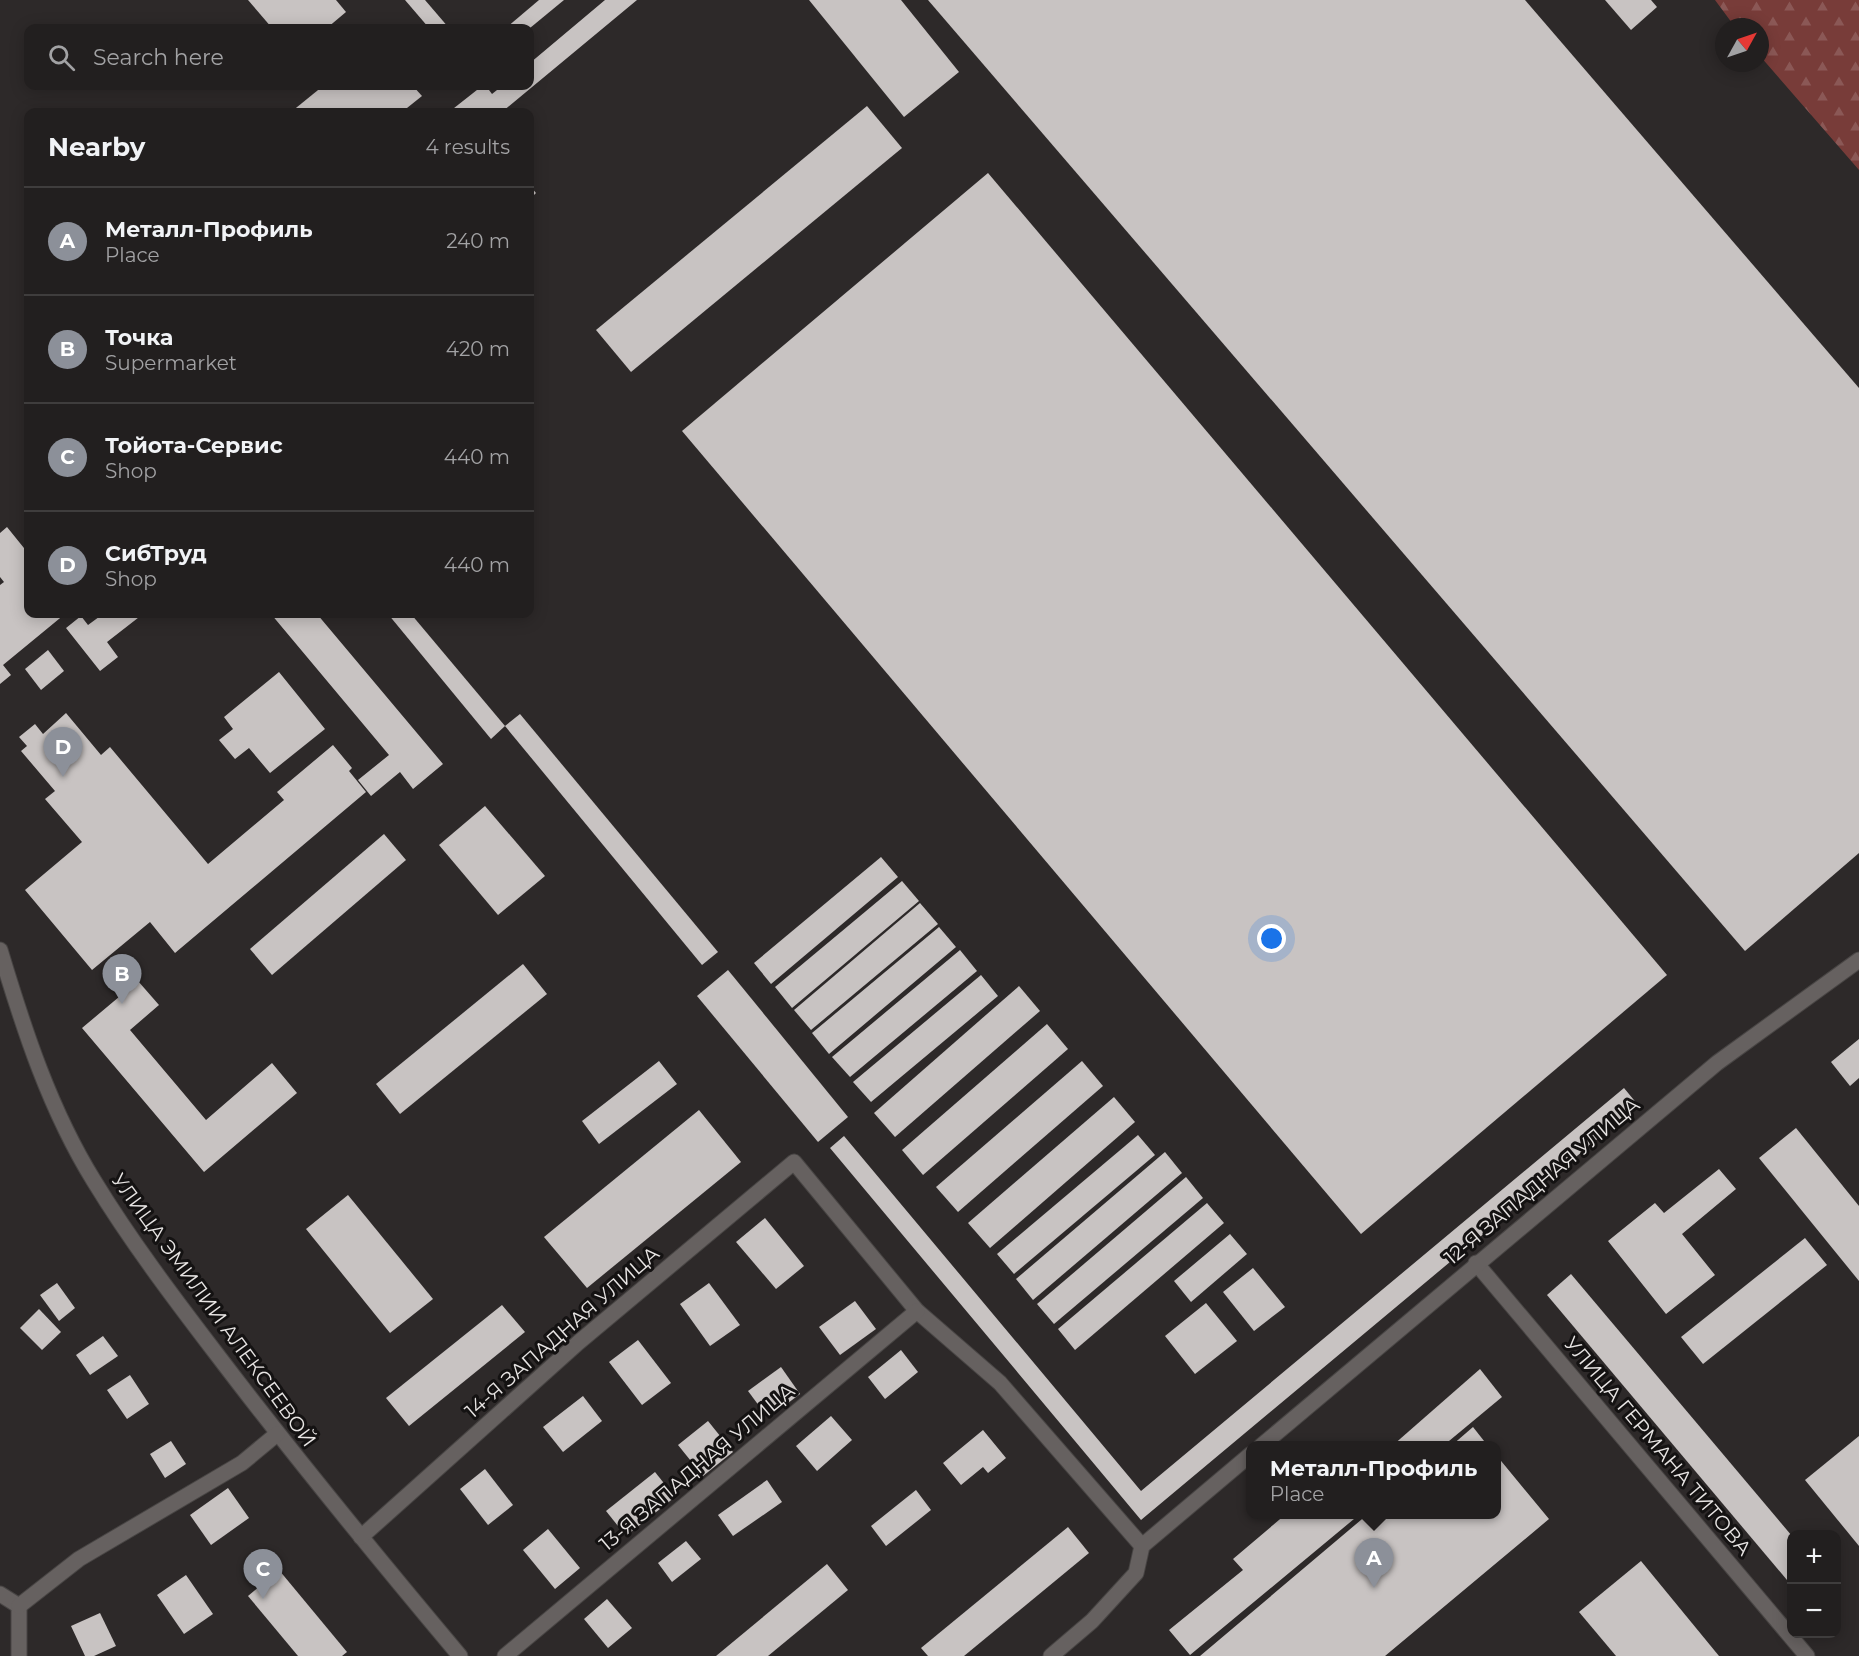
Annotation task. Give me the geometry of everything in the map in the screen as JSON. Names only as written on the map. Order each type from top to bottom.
[{"type":"street","name":"УЛИЦА ЭМИЛИИ АЛЕКСЕЕВОЙ","points":[[0,950],[26,1036],[63,1123],[94,1180],[185,1312],[277,1434],[460,1656]]},
{"type":"street","name":"12-Я ЗАПАДНАЯ УЛИЦА","points":[[1267,1441],[1716,1063],[1859,960]]},
{"type":"street","name":"14-Я ЗАПАДНАЯ УЛИЦА","points":[[361,1537],[579,1342],[794,1162],[916,1311]]},
{"type":"street","name":"УЛИЦА ГЕРМАНА ТИТОВА","points":[[1476,1263],[1807,1656]]},
{"type":"street","points":[[916,1311],[1000,1383],[1142,1546]]},
{"type":"street","name":"13-Я ЗАПАДНАЯ УЛИЦА","points":[[505,1656],[916,1311]]},
{"type":"street","points":[[19,1606],[80,1559],[242,1463],[277,1434]]},
{"type":"street","points":[[1051,1656],[1092,1621],[1136,1573],[1142,1546],[1246,1458]]},
{"type":"street","points":[[0,1594],[19,1606]]},
{"type":"street","points":[[19,1606],[19,1656]]},
{"type":"green space","points":[[1715,0],[1859,0],[1859,170],[1769,66],[1769,18],[1728,18]]},
{"type":"building","points":[[248,0],[336,0],[346,12],[332,24],[269,24]]},
{"type":"building","points":[[405,0],[425,0],[446,24],[426,24]]},
{"type":"building","points":[[539,0],[564,0],[534,25],[511,24]]},
{"type":"building","points":[[605,0],[637,0],[534,85],[534,60]]},
{"type":"building","points":[[809,0],[901,0],[959,72],[904,117]]},
{"type":"building","points":[[928,0],[1525,0],[1859,388],[1859,853],[1745,951]]},
{"type":"building","points":[[1605,0],[1651,0],[1657,7],[1631,30]]},
{"type":"building","points":[[318,90],[417,90],[422,96],[407,108],[296,108]]},
{"type":"building","points":[[477,90],[489,90],[492,94],[497,90],[529,90],[507,108],[454,108]]},
{"type":"building","points":[[867,106],[902,148],[631,372],[596,330]]},
{"type":"building","points":[[988,173],[1667,975],[1361,1234],[682,431]]},
{"type":"building","points":[[7,527],[24,548],[24,618],[60,618],[3,665],[11,675],[0,684],[0,585],[4,582],[0,577],[0,533]]},
{"type":"building","points":[[78,618],[83,618],[88,625],[98,618],[138,618],[107,642],[118,657],[100,671],[66,628]]},
{"type":"building","points":[[274,618],[320,618],[443,764],[413,789],[400,772],[371,796],[358,780],[389,755]]},
{"type":"building","points":[[391,618],[414,618],[505,726],[491,739]]},
{"type":"building","points":[[48,650],[64,671],[41,690],[25,669]]},
{"type":"building","points":[[279,672],[325,729],[270,773],[249,748],[235,759],[219,740],[233,729],[224,717]]},
{"type":"building","points":[[66,713],[101,755],[110,747],[208,864],[284,800],[277,792],[333,745],[352,768],[349,771],[366,792],[175,953],[150,922],[92,970],[25,890],[82,842],[45,799],[55,791],[21,751],[27,746],[19,737],[35,724],[43,734]]},
{"type":"building","points":[[520,714],[718,952],[702,965],[505,726]]},
{"type":"building","points":[[485,806],[545,876],[498,915],[439,845]]},
{"type":"building","points":[[384,834],[406,860],[272,975],[250,949]]},
{"type":"building","points":[[881,857],[898,877],[771,984],[754,963]]},
{"type":"building","points":[[902,881],[919,901],[792,1008],[775,987]]},
{"type":"building","points":[[920,903],[938,924],[811,1030],[794,1010]]},
{"type":"building","points":[[939,927],[956,947],[829,1054],[812,1033]]},
{"type":"building","points":[[960,950],[977,971],[850,1077],[832,1057]]},
{"type":"building","points":[[523,964],[547,994],[400,1114],[376,1084]]},
{"type":"building","points":[[728,970],[848,1117],[818,1142],[697,996]]},
{"type":"building","points":[[981,975],[998,996],[871,1102],[853,1082]]},
{"type":"building","points":[[138,981],[159,1005],[130,1030],[206,1120],[272,1063],[297,1093],[204,1172],[82,1028]]},
{"type":"building","points":[[1019,986],[1040,1011],[895,1137],[874,1113]]},
{"type":"building","points":[[1047,1024],[1068,1049],[923,1175],[902,1150]]},
{"type":"building","points":[[1859,1039],[1859,1078],[1850,1086],[1831,1062]]},
{"type":"building","points":[[659,1061],[677,1084],[599,1144],[582,1121]]},
{"type":"building","points":[[1082,1061],[1103,1086],[958,1212],[936,1187]]},
{"type":"building","points":[[1624,1088],[1638,1105],[1141,1520],[830,1148],[844,1136],[1141,1491]]},
{"type":"building","points":[[1114,1097],[1135,1122],[990,1248],[968,1223]]},
{"type":"building","points":[[699,1110],[741,1162],[587,1288],[544,1237]]},
{"type":"building","points":[[1796,1128],[1859,1206],[1859,1281],[1759,1158]]},
{"type":"building","points":[[1138,1135],[1155,1155],[1014,1274],[997,1254]]},
{"type":"building","points":[[1165,1152],[1182,1173],[1033,1300],[1016,1279]]},
{"type":"building","points":[[1719,1169],[1736,1189],[1682,1234],[1715,1275],[1666,1314],[1608,1241],[1655,1203],[1664,1213]]},
{"type":"building","points":[[1186,1177],[1203,1198],[1054,1324],[1037,1304]]},
{"type":"building","points":[[348,1195],[433,1299],[390,1333],[306,1229]]},
{"type":"building","points":[[1207,1203],[1224,1223],[1075,1350],[1058,1329]]},
{"type":"building","points":[[765,1218],[804,1266],[776,1289],[736,1242]]},
{"type":"building","points":[[1230,1234],[1247,1254],[1191,1302],[1174,1281]]},
{"type":"building","points":[[1805,1238],[1827,1265],[1703,1364],[1681,1337]]},
{"type":"building","points":[[1253,1268],[1285,1307],[1254,1331],[1223,1292]]},
{"type":"building","points":[[1571,1274],[1787,1530],[1787,1580],[1547,1295]]},
{"type":"building","points":[[57,1283],[75,1308],[59,1321],[40,1295]]},
{"type":"building","points":[[709,1283],[740,1325],[710,1346],[680,1304]]},
{"type":"building","points":[[855,1301],[876,1329],[840,1355],[819,1327]]},
{"type":"building","points":[[1206,1303],[1237,1341],[1195,1374],[1165,1336]]},
{"type":"building","points":[[502,1305],[525,1332],[409,1426],[386,1398]]},
{"type":"building","points":[[39,1309],[61,1332],[42,1350],[20,1328]]},
{"type":"building","points":[[103,1336],[118,1356],[90,1375],[76,1355]]},
{"type":"building","points":[[638,1340],[671,1383],[642,1405],[609,1362]]},
{"type":"building","points":[[901,1350],[918,1372],[885,1399],[868,1377]]},
{"type":"building","points":[[781,1367],[800,1394],[768,1418],[748,1391]]},
{"type":"building","points":[[1480,1369],[1502,1397],[1449,1441],[1398,1441]]},
{"type":"building","points":[[130,1375],[149,1404],[127,1419],[107,1390]]},
{"type":"building","points":[[583,1396],[602,1421],[563,1452],[543,1427]]},
{"type":"building","points":[[831,1416],[852,1440],[817,1471],[796,1446]]},
{"type":"building","points":[[708,1421],[733,1452],[703,1476],[678,1445]]},
{"type":"building","points":[[1473,1427],[1484,1441],[1457,1441]]},
{"type":"building","points":[[983,1430],[1006,1458],[988,1473],[983,1467],[961,1485],[943,1463]]},
{"type":"building","points":[[1859,1436],[1859,1546],[1805,1480]]},
{"type":"building","points":[[171,1441],[186,1464],[165,1478],[150,1454]]},
{"type":"building","points":[[1501,1461],[1549,1519],[1385,1656],[1200,1656],[1362,1519],[1501,1519]]},
{"type":"building","points":[[485,1469],[513,1505],[488,1525],[460,1489]]},
{"type":"building","points":[[655,1472],[675,1497],[626,1536],[606,1511]]},
{"type":"building","points":[[767,1480],[782,1502],[733,1536],[718,1515]]},
{"type":"building","points":[[228,1488],[249,1518],[211,1545],[190,1515]]},
{"type":"building","points":[[916,1490],[931,1510],[886,1546],[871,1526]]},
{"type":"building","points":[[1280,1519],[1354,1519],[1190,1655],[1169,1630],[1243,1570],[1233,1559]]},
{"type":"building","points":[[1068,1527],[1089,1553],[964,1656],[928,1656],[921,1648]]},
{"type":"building","points":[[548,1529],[580,1568],[555,1589],[523,1550]]},
{"type":"building","points":[[686,1541],[701,1559],[672,1582],[658,1563]]},
{"type":"building","points":[[1641,1561],[1719,1656],[1616,1656],[1579,1612]]},
{"type":"building","points":[[827,1564],[848,1590],[768,1656],[716,1656]]},
{"type":"building","points":[[279,1570],[347,1652],[342,1656],[298,1656],[248,1596]]},
{"type":"building","points":[[186,1575],[213,1614],[184,1634],[157,1595]]},
{"type":"building","points":[[607,1599],[632,1628],[608,1648],[584,1619]]},
{"type":"building","points":[[100,1613],[116,1646],[94,1656],[85,1656],[71,1626]]},
{"type":"place","name":"СибТруд","points":[[63,777]]},
{"type":"place","name":"Точка","points":[[122,1004]]},
{"type":"place","name":"Металл-Профиль","points":[[1374,1588]]},
{"type":"place","name":"Тойота-Сервис","points":[[263,1599]]}]
